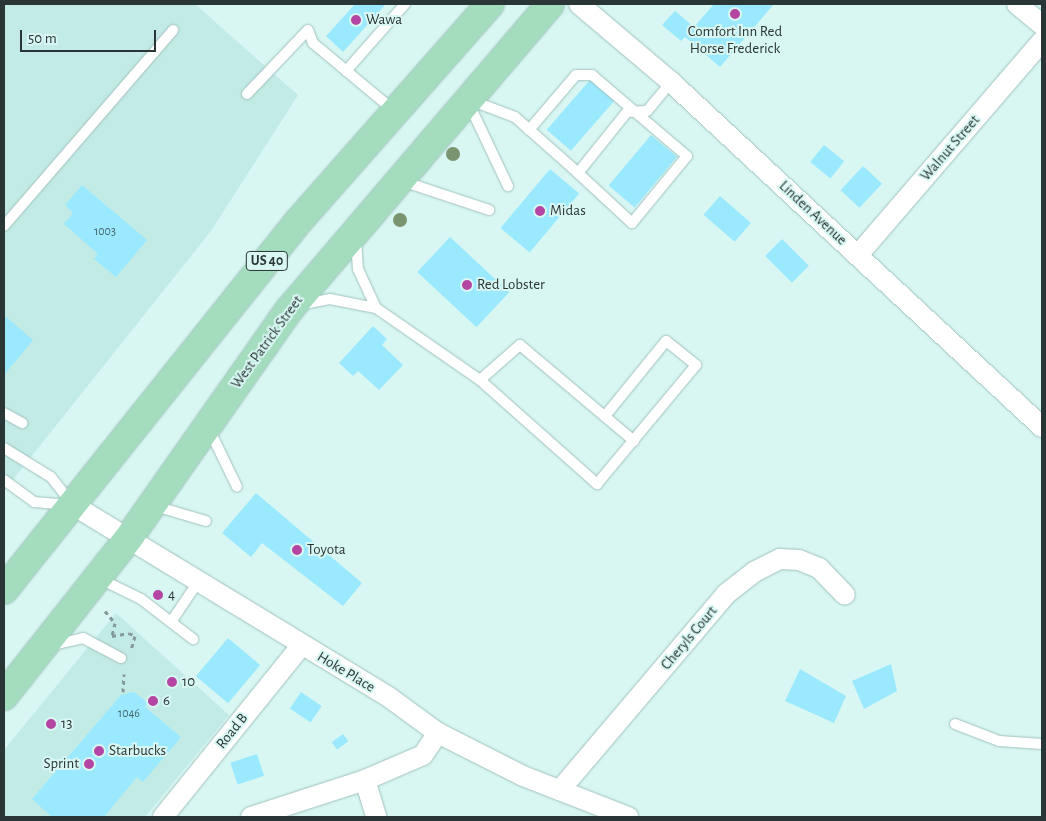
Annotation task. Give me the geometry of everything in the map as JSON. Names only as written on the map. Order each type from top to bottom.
[{"type":"main road","points":[[464,30],[475,4]]},
{"type":"main road","name":"US 40","points":[[4,590],[296,223],[393,110],[464,30],[490,4]]},
{"type":"main road","name":"West Patrick Street","points":[[4,696],[128,539],[289,310],[396,180],[550,4]]},
{"type":"street","name":"Linden Avenue","points":[[580,4],[667,73],[1042,427]]},
{"type":"street","points":[[1018,4],[1042,25]]},
{"type":"street","name":"Walnut Street","points":[[858,255],[1042,41]]},
{"type":"street","name":"Hoke Place","points":[[73,505],[302,645],[438,733],[560,790],[628,817]]},
{"type":"street","name":"Cheryls Court","points":[[560,790],[726,594],[754,572],[780,559],[799,560],[819,568],[845,595]]},
{"type":"street","name":"Road B","points":[[163,817],[302,645]]},
{"type":"street","points":[[251,817],[365,780],[423,755],[438,733]]},
{"type":"street","points":[[365,780],[376,817]]},
{"type":"lane","points":[[346,71],[405,4]]},
{"type":"lane","points":[[4,226],[173,30]]},
{"type":"lane","points":[[247,94],[308,30],[313,43],[393,110]]},
{"type":"lane","points":[[578,173],[627,112],[647,111],[667,73]]},
{"type":"lane","points":[[466,99],[515,117],[529,130],[578,173],[632,223],[687,156],[592,75],[576,76],[529,130]]},
{"type":"lane","points":[[466,99],[508,186]]},
{"type":"lane","points":[[396,180],[489,210]]},
{"type":"lane","points":[[359,225],[358,269],[376,308]]},
{"type":"lane","points":[[289,310],[320,298],[376,308],[480,380],[597,484],[696,365],[666,341],[605,416]]},
{"type":"lane","points":[[480,380],[520,345],[634,440]]},
{"type":"lane","points":[[4,413],[22,424]]},
{"type":"lane","points":[[208,426],[237,487]]},
{"type":"lane","points":[[4,448],[51,477],[73,505]]},
{"type":"lane","points":[[4,480],[34,502],[73,505]]},
{"type":"lane","points":[[151,505],[206,522]]},
{"type":"lane","points":[[97,578],[141,599],[193,639]]},
{"type":"lane","points":[[171,622],[198,582]]},
{"type":"lane","points":[[43,649],[83,638],[121,658]]},
{"type":"lane","points":[[955,724],[999,741],[1042,744]]},
{"type":"path","points":[[105,612],[114,623],[112,636],[129,633],[135,636],[131,650]]},
{"type":"path","points":[[124,674],[124,692]]},
{"type":"shaded area","points":[[4,4],[195,4],[298,95],[211,231],[4,491]]},
{"type":"shaded area","points":[[116,613],[229,715],[145,817],[4,817],[4,750]]},
{"type":"building","name":"Wawa","points":[[355,4],[386,4],[343,52],[326,36]]},
{"type":"building","points":[[714,4],[774,4],[720,67],[685,37],[681,41],[662,25],[675,11],[694,27]]},
{"type":"building","points":[[590,80],[614,101],[571,151],[547,130]]},
{"type":"building","points":[[651,135],[677,157],[635,207],[609,186]]},
{"type":"building","points":[[824,145],[844,161],[830,178],[810,162]]},
{"type":"building","points":[[863,166],[882,184],[860,208],[840,190]]},
{"type":"building","name":"Midas","points":[[550,169],[579,193],[530,252],[501,228]]},
{"type":"building","points":[[82,185],[147,240],[116,277],[94,259],[98,254],[64,224],[73,213],[65,205]]},
{"type":"building","points":[[720,196],[751,223],[735,242],[704,215]]},
{"type":"building","name":"Red Lobster","points":[[450,237],[509,292],[477,327],[417,272]]},
{"type":"building","points":[[782,239],[809,266],[792,283],[765,256]]},
{"type":"building","points":[[4,315],[33,340],[4,375]]},
{"type":"building","points":[[373,326],[387,339],[382,345],[403,365],[379,390],[358,371],[353,376],[339,363]]},
{"type":"building","name":"Toyota","points":[[256,493],[362,583],[343,606],[262,543],[251,557],[222,533]]},
{"type":"building","points":[[228,638],[260,665],[228,703],[196,676]]},
{"type":"building","points":[[891,664],[897,691],[864,709],[852,681]]},
{"type":"building","points":[[800,669],[846,696],[834,723],[785,701]]},
{"type":"building","points":[[134,692],[148,703],[145,707],[181,737],[143,782],[137,777],[104,817],[52,817],[32,799],[121,695]]},
{"type":"building","points":[[301,692],[322,706],[311,723],[290,709]]},
{"type":"building","points":[[343,734],[348,741],[337,750],[332,742]]},
{"type":"building","points":[[257,754],[264,776],[237,785],[230,763]]},
{"type":"place","name":"Comfort Inn Red Horse Frederick","points":[[735,14]]},
{"type":"place","name":"Wawa","points":[[356,20]]},
{"type":"place","name":"Midas","points":[[540,211]]},
{"type":"place","name":"Red Lobster","points":[[467,285]]},
{"type":"place","name":"Toyota","points":[[297,550]]},
{"type":"place","name":"4","points":[[158,595]]},
{"type":"place","name":"10","points":[[172,682]]},
{"type":"place","name":"6","points":[[153,701]]},
{"type":"place","name":"13","points":[[51,724]]},
{"type":"place","name":"Starbucks","points":[[99,751]]},
{"type":"place","name":"Sprint","points":[[89,764]]}]
